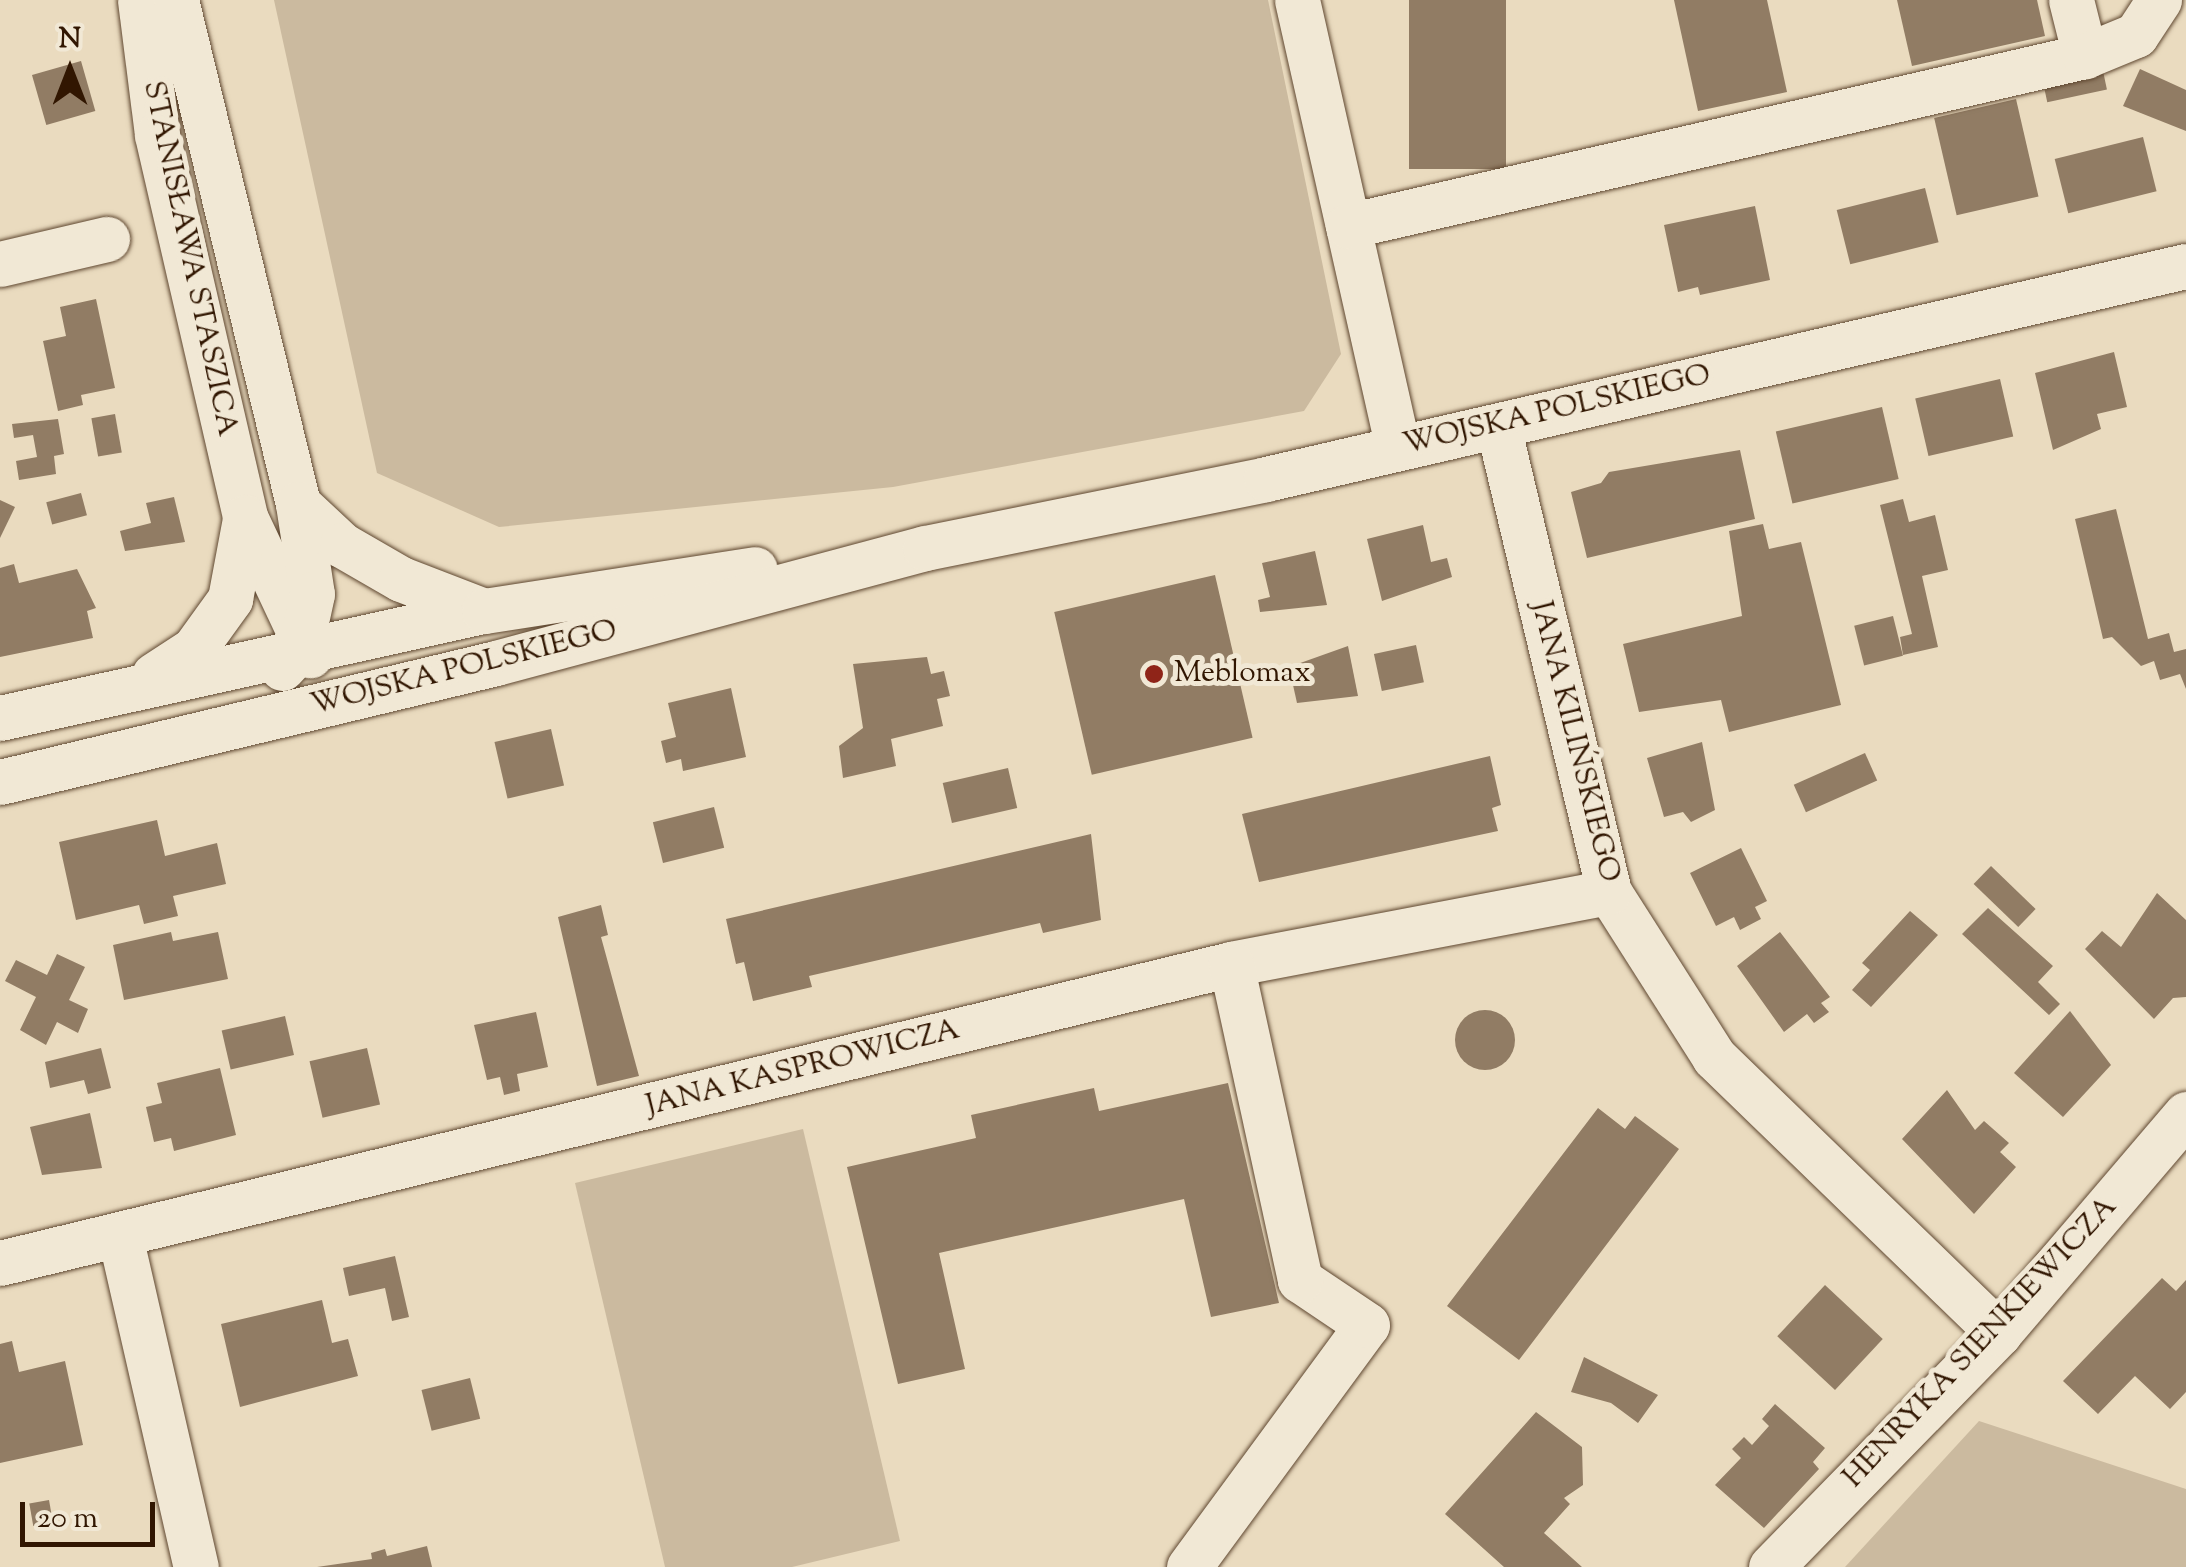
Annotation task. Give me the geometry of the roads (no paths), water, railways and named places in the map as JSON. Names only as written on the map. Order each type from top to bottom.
[{"type":"street","name":"STANISŁAWA STASZICA","points":[[140,0],[157,135],[245,517]]},
{"type":"street","name":"STANISŁAWA STASZICA","points":[[176,0],[298,504],[312,594],[300,650]]},
{"type":"street","points":[[1297,0],[1398,448]]},
{"type":"street","points":[[2072,0],[2085,56]]},
{"type":"street","points":[[1348,226],[2085,56],[2136,35],[2159,0]]},
{"type":"street","points":[[0,264],[108,238]]},
{"type":"street","name":"WOJSKA POLSKIEGO","points":[[0,782],[398,687],[926,548],[1498,426],[2186,266]]},
{"type":"street","name":"JANA KILIŃSKIEGO","points":[[1498,426],[1609,892],[1714,1057],[1998,1333]]},
{"type":"street","points":[[298,504],[342,545],[401,579],[484,611]]},
{"type":"street","points":[[245,517],[300,650],[326,666],[398,687]]},
{"type":"street","points":[[141,684],[194,650],[215,624],[230,598],[245,517]]},
{"type":"street","name":"WOJSKA POLSKIEGO","points":[[0,718],[484,611],[926,548]]},
{"type":"street","points":[[214,732],[300,650]]},
{"type":"street","name":"JANA KASPROWICZA","points":[[0,1263],[1231,964],[1609,892]]},
{"type":"street","points":[[1189,1567],[1367,1325],[1300,1280],[1231,964]]},
{"type":"street","name":"HENRYKA SIENKIEWICZA","points":[[1772,1566],[1998,1333],[2186,1114]]},
{"type":"street","points":[[120,1236],[196,1567]]},
{"type":"place","name":"Meblomax","points":[[1154,674]]}]
